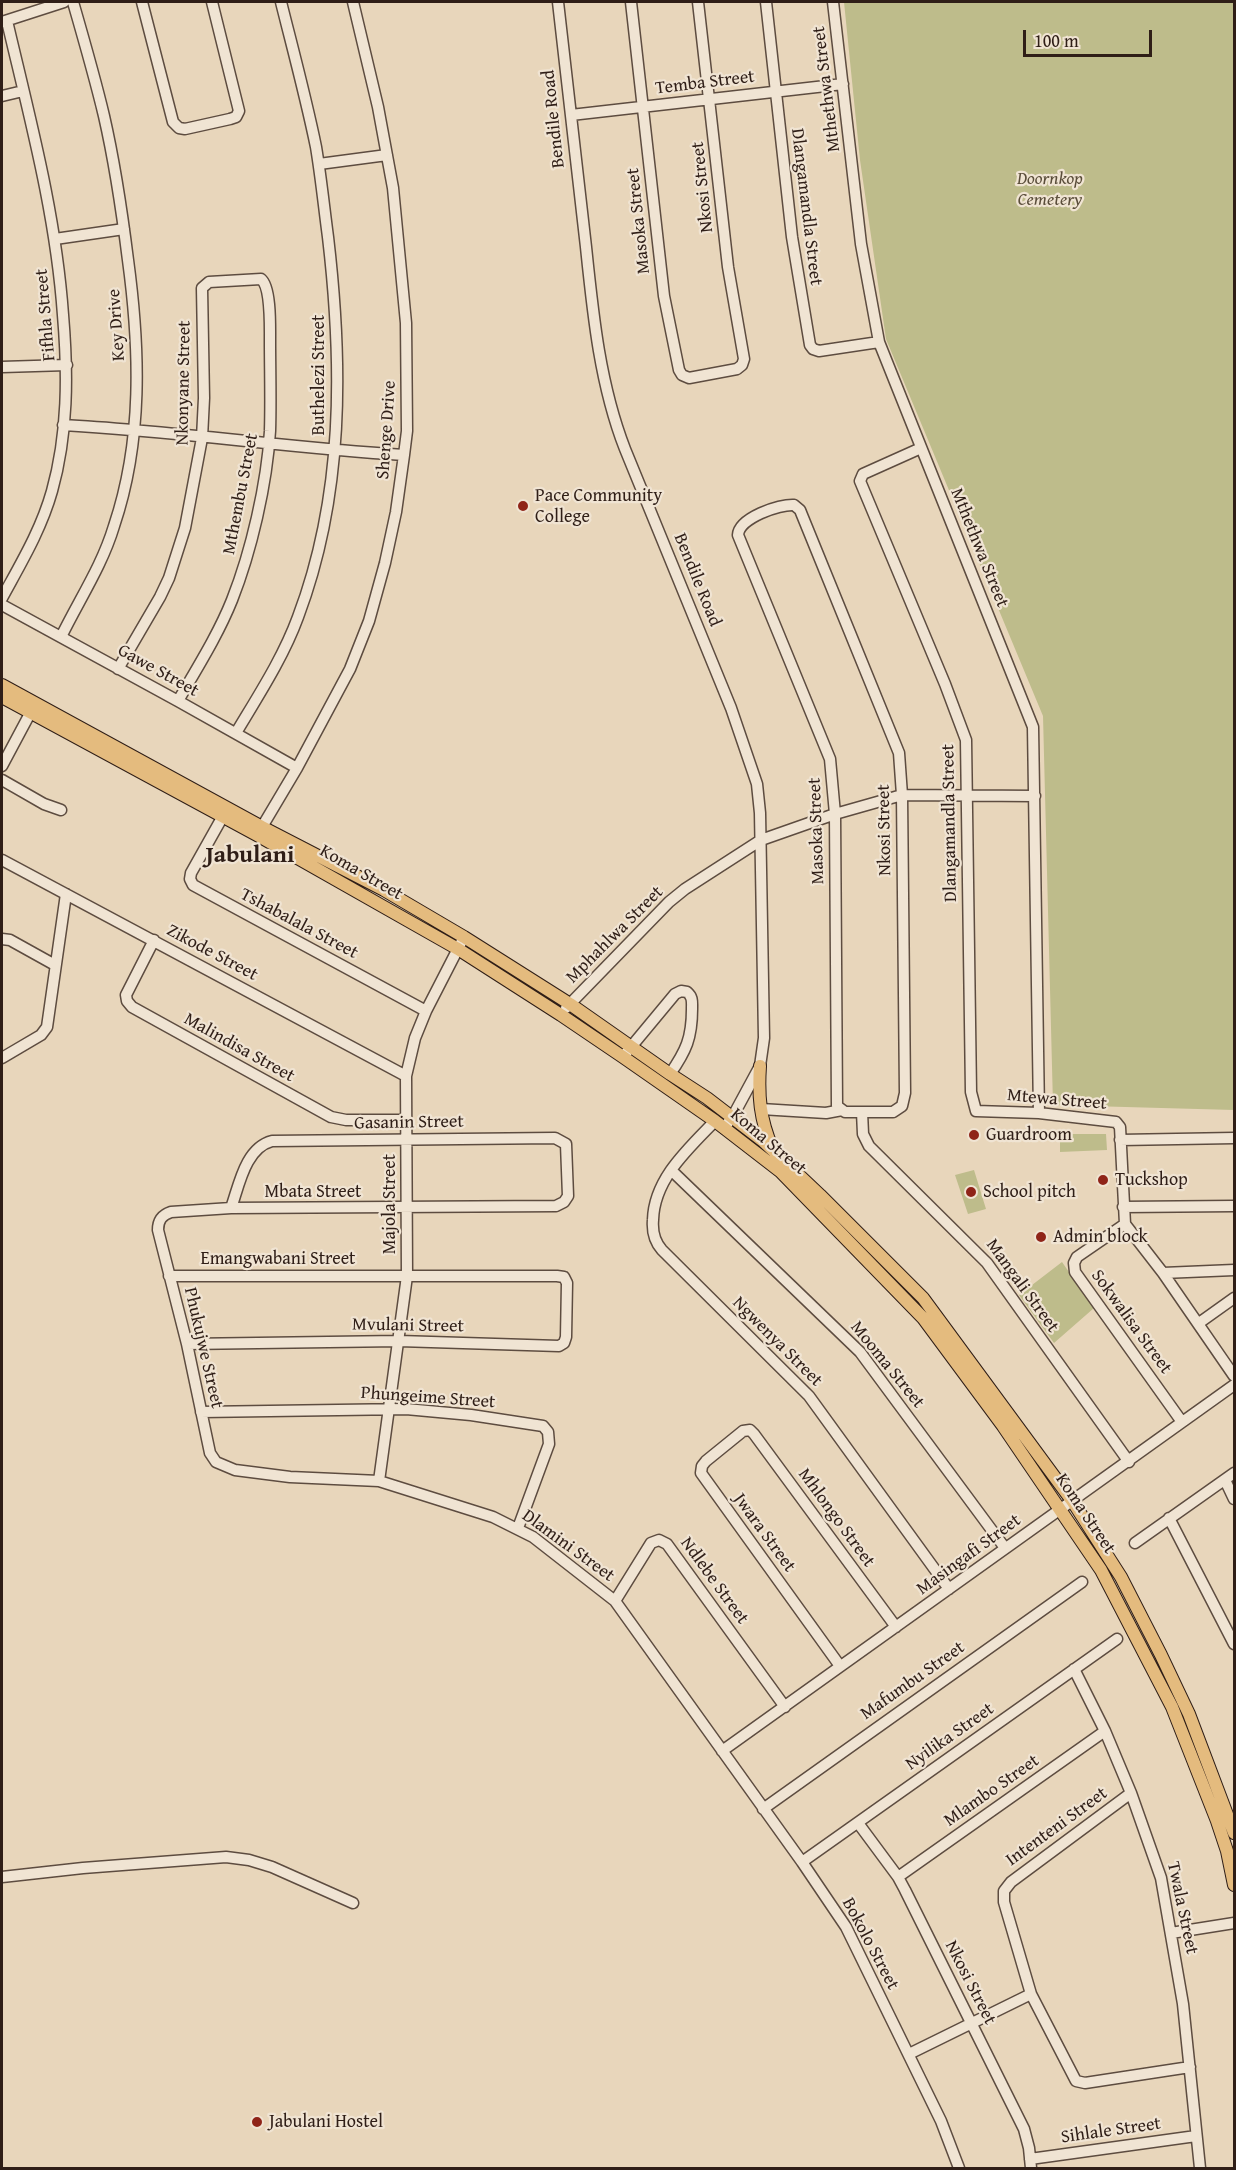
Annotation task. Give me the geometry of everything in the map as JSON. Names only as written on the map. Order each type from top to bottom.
[{"type":"main road","name":"Koma Street","points":[[2,685],[33,707],[223,816],[260,831],[384,890],[464,937],[570,1004],[627,1052],[781,1172],[914,1306],[1003,1426],[1106,1578],[1172,1707],[1217,1821],[1227,1851],[1234,1885]]},
{"type":"main road","name":"Koma Street","points":[[2,697],[33,707],[260,831],[458,949],[561,1015],[670,1074],[733,1116],[775,1152],[923,1298],[1073,1502],[1121,1577],[1161,1655],[1189,1714],[1234,1833]]},
{"type":"main road","points":[[760,1066],[761,1109],[765,1128],[775,1152]]},
{"type":"street","points":[[4,22],[64,2]]},
{"type":"street","name":"Key Drive","points":[[61,637],[98,567],[111,536],[124,492],[135,429],[136,338],[124,229],[104,115],[74,2]]},
{"type":"street","points":[[142,2],[174,124],[178,128],[187,129],[236,117],[238,107],[212,2]]},
{"type":"street","name":"Buthelezi Street","points":[[237,733],[291,636],[308,590],[323,530],[335,451],[338,411],[337,329],[319,164],[281,2]]},
{"type":"street","name":"Shenge Drive","points":[[260,831],[350,669],[369,621],[386,563],[396,512],[407,431],[406,323],[393,188],[378,107],[353,2]]},
{"type":"street","name":"Bendile Road","points":[[558,2],[589,277],[604,375],[613,412],[625,449],[731,708],[759,790],[764,1038],[760,1066],[733,1116],[720,1125]]},
{"type":"street","name":"Masoka Street","points":[[631,2],[664,296],[680,372],[684,377],[691,378],[741,367]]},
{"type":"street","name":"Nkosi Street","points":[[698,2],[728,267],[744,359],[741,367]]},
{"type":"street","name":"Dlangamandla Street","points":[[766,2],[792,237],[810,345],[819,351],[879,342]]},
{"type":"street","name":"Mthethwa Street","points":[[833,2],[861,244],[879,342],[1029,716],[1034,736],[1039,1113]]},
{"type":"street","name":"Fifhla Street","points":[[2,598],[40,527],[55,480],[67,387],[61,285],[55,239],[41,166],[4,22]]},
{"type":"street","name":"Temba Street","points":[[571,115],[843,84]]},
{"type":"street","points":[[2,96],[23,91]]},
{"type":"street","points":[[319,164],[387,155]]},
{"type":"street","points":[[55,239],[124,229]]},
{"type":"street","name":"Nkonyane Street","points":[[118,669],[150,617],[169,578],[186,528],[202,438],[204,398],[202,288],[209,282],[262,279]]},
{"type":"street","name":"Mthembu Street","points":[[178,701],[232,599],[254,530],[269,443],[270,321],[266,285],[262,279]]},
{"type":"street","points":[[2,368],[67,365]]},
{"type":"street","points":[[63,425],[135,429],[335,451],[404,454]]},
{"type":"street","name":"Dlangamandla Street","points":[[921,448],[863,474],[860,481],[964,732],[968,795],[971,1092],[976,1112]]},
{"type":"street","name":"Masoka Street","points":[[794,505],[779,506],[744,523],[739,528],[738,535],[830,759],[835,814],[840,1108]]},
{"type":"street","name":"Nkosi Street","points":[[761,1109],[826,1113],[840,1108],[845,1112],[893,1112],[898,1110],[904,1101],[902,795],[899,753],[800,510],[794,505]]},
{"type":"street","name":"Gawe Street","points":[[2,605],[297,768]]},
{"type":"street","points":[[2,766],[33,707]]},
{"type":"street","points":[[2,780],[44,804],[61,810]]},
{"type":"street","name":"Mphahlwa Street","points":[[561,1015],[669,902],[685,889],[761,840],[835,814],[902,795],[1035,796]]},
{"type":"street","name":"Tshabalala Street","points":[[223,816],[192,871],[190,879],[193,885],[426,1011]]},
{"type":"street","name":"Zikode Street","points":[[2,860],[406,1076]]},
{"type":"street","points":[[2,1058],[41,1035],[46,1029],[66,894]]},
{"type":"street","name":"Majola Street","points":[[380,1481],[407,1276],[406,1076],[415,1038],[426,1011],[464,937]]},
{"type":"street","points":[[2,939],[10,940],[55,965]]},
{"type":"street","name":"Malindisa Street","points":[[154,940],[126,994],[127,1001],[132,1007],[331,1117],[346,1120],[406,1120]]},
{"type":"street","points":[[627,1052],[675,994],[681,991],[690,993],[692,1000],[690,1037],[684,1054],[670,1074]]},
{"type":"street","name":"Mangali Street","points":[[862,1112],[863,1134],[869,1146],[972,1245],[987,1263],[1129,1462]]},
{"type":"street","name":"Mtewa Street","points":[[976,1112],[1039,1113],[1111,1120],[1120,1127],[1120,1140]]},
{"type":"street","name":"Ngwenya Street","points":[[720,1125],[671,1170],[660,1187],[653,1212],[653,1232],[659,1247],[809,1396],[949,1589]]},
{"type":"street","points":[[1234,1138],[1120,1140],[1125,1224],[1199,1323],[1234,1376]]},
{"type":"street","name":"Gasanin Street","points":[[231,1208],[253,1152],[264,1143],[272,1141],[558,1139],[567,1147],[568,1193],[567,1199],[562,1203]]},
{"type":"street","name":"Mooma Street","points":[[671,1170],[860,1352],[1005,1548]]},
{"type":"street","name":"Mbata Street","points":[[171,1212],[231,1208],[551,1206],[562,1203]]},
{"type":"street","points":[[1123,1208],[1234,1206]]},
{"type":"street","name":"Phukujwe Street","points":[[171,1212],[160,1218],[158,1230],[210,1453],[216,1462]]},
{"type":"street","name":"Sokwalisa Street","points":[[1125,1224],[1077,1257],[1074,1263],[1075,1272],[1182,1422]]},
{"type":"street","points":[[1163,1274],[1234,1270]]},
{"type":"street","name":"Emangwabani Street","points":[[169,1276],[560,1276],[566,1279]]},
{"type":"street","name":"Mvulani Street","points":[[186,1344],[399,1341],[561,1345],[566,1337],[566,1279]]},
{"type":"street","points":[[1199,1323],[1234,1298]]},
{"type":"street","name":"Masingafi Street","points":[[722,1751],[1234,1385]]},
{"type":"street","name":"Phungeime Street","points":[[201,1412],[389,1408],[471,1415],[530,1423],[546,1428],[550,1436],[549,1444],[518,1528]]},
{"type":"street","name":"Mhlongo Street","points":[[748,1430],[754,1434],[896,1627]]},
{"type":"street","name":"Jwara Street","points":[[748,1430],[743,1431],[706,1461],[701,1473],[840,1666]]},
{"type":"street","name":"Dlamini Street","points":[[216,1462],[228,1468],[290,1477],[380,1481],[463,1506],[518,1528],[539,1541],[615,1601],[722,1751]]},
{"type":"street","points":[[1135,1543],[1234,1473]]},
{"type":"street","points":[[1225,1480],[1234,1499]]},
{"type":"street","points":[[1169,1518],[1234,1644]]},
{"type":"street","name":"Ndlebe Street","points":[[615,1601],[651,1543],[659,1540],[667,1544],[785,1707]]},
{"type":"street","name":"Mafumbu Street","points":[[763,1809],[1082,1582]]},
{"type":"street","name":"Nyilika Street","points":[[802,1862],[1117,1640]]},
{"type":"street","name":"Twala Street","points":[[1074,1669],[1105,1731],[1157,1864],[1184,2004],[1200,2169]]},
{"type":"street","name":"Mlambo Street","points":[[898,1877],[1105,1731]]},
{"type":"street","name":"Bokolo Street","points":[[722,1751],[846,1927],[942,2121],[959,2169]]},
{"type":"street","name":"Intenteni Street","points":[[1131,1793],[1005,1887],[1004,1902],[1031,1994],[1071,2074],[1078,2082],[1085,2083],[1190,2067]]},
{"type":"street","name":"Nkosi Street","points":[[858,1823],[898,1877],[972,2022],[1024,2129],[1030,2164]]},
{"type":"street","points":[[2,1877],[226,1857],[249,1860],[272,1867],[353,1903]]},
{"type":"street","points":[[1171,1933],[1234,1923]]},
{"type":"street","points":[[909,2054],[1031,1994]]},
{"type":"street","name":"Sihlale Street","points":[[1030,2164],[1196,2136]]},
{"type":"green space","name":"Doornkop Cemetery","points":[[844,2],[1234,2],[1234,1110],[1053,1105],[1043,716],[886,339],[860,160]]},
{"type":"green space","points":[[1060,1134],[1106,1134],[1107,1150],[1060,1152]]},
{"type":"green space","name":"School pitch","points":[[974,1170],[986,1209],[968,1214],[955,1175]]},
{"type":"green space","points":[[1062,1262],[1094,1308],[1054,1343],[1019,1295]]},
{"type":"place","name":"Pace Community College","points":[[523,506]]},
{"type":"place","name":"Guardroom","points":[[974,1135]]},
{"type":"place","name":"Tuckshop","points":[[1103,1180]]},
{"type":"place","name":"School pitch","points":[[971,1192]]},
{"type":"place","name":"Admin block","points":[[1041,1237]]},
{"type":"place","name":"Jabulani Hostel","points":[[257,2122]]},
{"type":"district","name":"Jabulani","points":[[250,856]]}]
